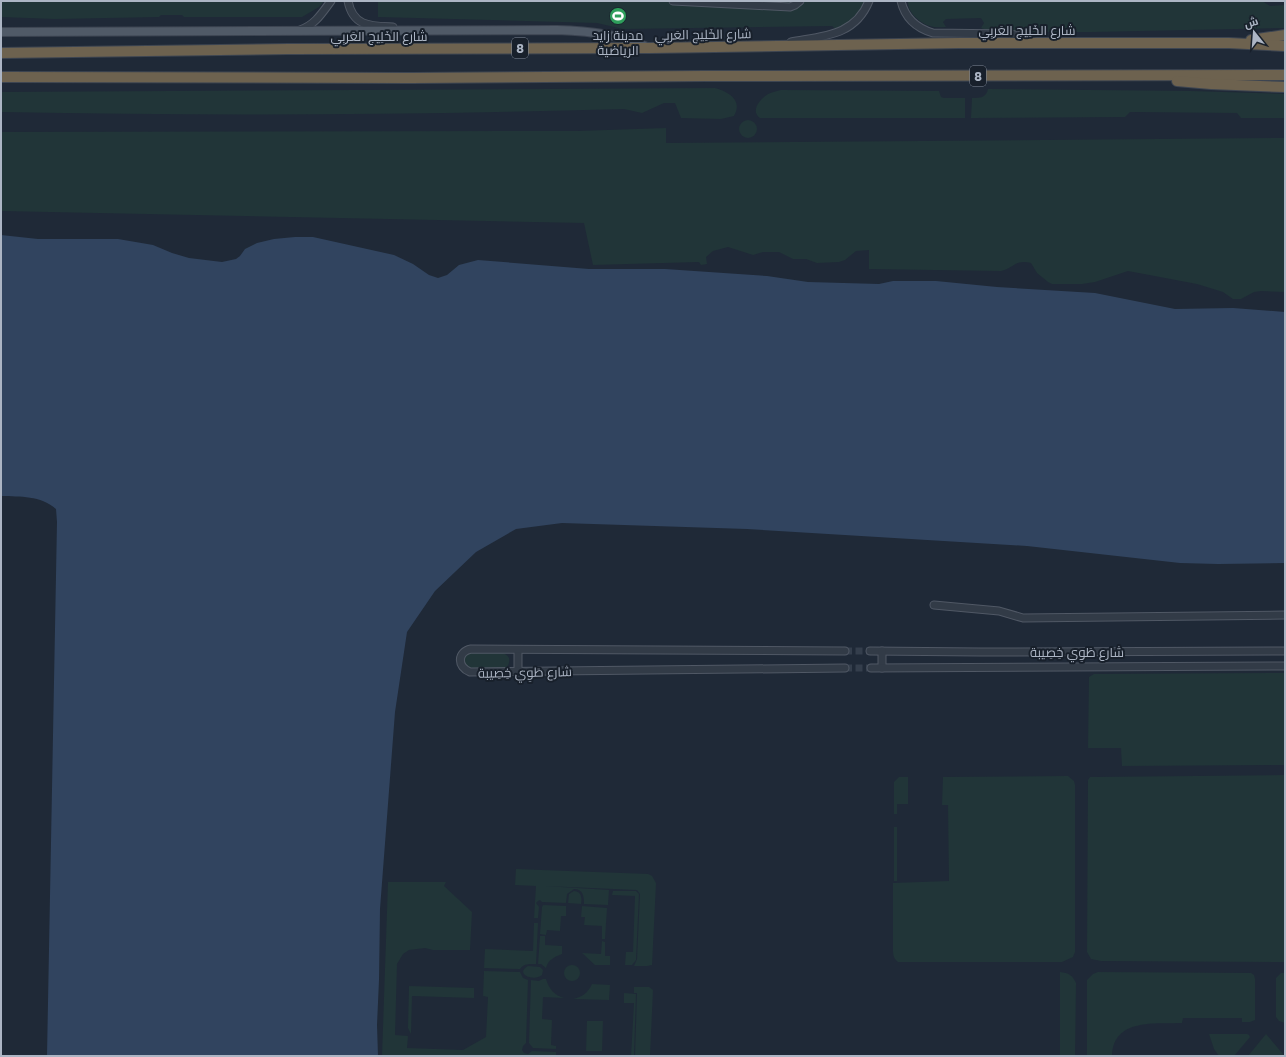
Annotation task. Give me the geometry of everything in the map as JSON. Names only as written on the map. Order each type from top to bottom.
[{"type":"highway","points":[[1229,43],[1285,35]]},
{"type":"highway","name":"شارع الخَلِيج العَربِي","points":[[1,53],[288,49],[650,48],[959,43],[1229,43],[1285,46]]},
{"type":"highway","name":"8","points":[[1,77],[442,78],[1285,75]]},
{"type":"highway","points":[[1155,76],[1188,83],[1285,87]]},
{"type":"main road","points":[[1,32],[564,30],[624,38],[650,48]]},
{"type":"street","points":[[297,31],[316,21],[331,1]]},
{"type":"street","points":[[348,1],[352,14],[363,23],[372,26],[398,27],[409,30]]},
{"type":"street","points":[[673,1],[790,7],[800,1]]},
{"type":"street","points":[[774,45],[829,35],[846,29],[861,16],[869,1]]},
{"type":"street","points":[[901,1],[911,21],[928,31],[1015,34],[1030,38],[1039,43]]},
{"type":"street","points":[[934,605],[994,611],[1023,618],[1285,615]]},
{"type":"street","name":"شارع طَوِي خِصِيبة","points":[[845,651],[471,649],[464,652],[460,662],[462,668],[470,672],[845,668]]},
{"type":"street","points":[[518,650],[518,672]]},
{"type":"street","name":"شارع طَوِي خِصِيبة","points":[[870,651],[1285,651]]},
{"type":"street","points":[[882,651],[882,668]]},
{"type":"street","name":"شارع طَوِي خِصِيبة","points":[[870,668],[1285,666]]},
{"type":"green space","points":[[1,1],[324,1],[319,7],[302,17],[184,17],[182,15],[161,15],[159,17],[55,19],[1,17]]},
{"type":"green space","name":"مدينة زايد الرياضية","points":[[378,1],[865,1],[856,18],[837,30],[832,26],[623,29],[597,23],[378,17]]},
{"type":"green space","points":[[908,1],[1262,1],[1270,6],[1285,5],[1285,28],[1092,32],[992,32],[981,28],[984,23],[981,18],[946,19],[943,22],[946,27],[930,26],[922,22],[912,13],[908,5]]},
{"type":"green space","points":[[715,88],[730,94],[736,101],[737,105],[734,116],[721,119],[681,118],[675,103],[664,103],[642,113],[624,109],[468,113],[312,114],[1,112],[1,92]]},
{"type":"green space","points":[[988,89],[1191,91],[1285,94],[1285,118],[1241,118],[1237,113],[1130,112],[1125,117],[971,118],[972,98],[980,98],[984,96]]},
{"type":"green space","points":[[781,90],[939,91],[941,97],[944,98],[965,98],[965,118],[760,118],[756,112],[759,102],[768,94]]},
{"type":"green space","points":[[744,120],[752,120],[757,125],[755,136],[752,138],[744,138],[739,133],[739,125]]},
{"type":"green space","points":[[666,128],[666,143],[1285,138],[1285,292],[1261,291],[1254,292],[1241,299],[1233,299],[1223,292],[1197,284],[1128,271],[1095,282],[1082,284],[1052,284],[1037,273],[1031,263],[1026,262],[1018,263],[1001,271],[869,269],[869,250],[856,251],[845,260],[839,262],[817,263],[806,259],[793,259],[779,252],[763,252],[753,255],[728,247],[713,251],[706,257],[707,264],[701,265],[699,262],[593,265],[584,223],[1,211],[1,132],[578,131]]},
{"type":"green space","points":[[491,651],[502,653],[507,655],[509,658],[509,663],[505,669],[469,670],[463,662],[465,656],[470,652]]},
{"type":"green space","points":[[1285,673],[1285,765],[1122,766],[1121,748],[1088,748],[1089,677],[1094,674]]},
{"type":"green space","points":[[1285,775],[1285,962],[1101,961],[1091,959],[1087,952],[1088,780],[1090,777]]},
{"type":"green space","points":[[1068,776],[1074,781],[1075,785],[1075,952],[1073,957],[1062,962],[898,962],[894,957],[893,952],[893,883],[949,881],[948,805],[942,805],[943,777]]},
{"type":"green space","points":[[899,777],[908,777],[908,804],[897,804],[897,814],[894,814],[894,782]]},
{"type":"green space","points":[[894,827],[897,827],[897,881],[894,881]]},
{"type":"green space","points":[[516,869],[648,874],[652,876],[656,883],[652,965],[634,966],[637,959],[640,894],[637,890],[545,886],[609,890],[608,905],[584,904],[584,898],[581,892],[574,889],[567,894],[566,903],[538,901],[536,903],[539,907],[538,918],[534,918],[536,886],[515,885]]},
{"type":"green space","points":[[388,882],[446,882],[444,886],[472,912],[470,950],[433,950],[425,948],[409,950],[403,954],[397,964],[395,1035],[408,1036],[407,1048],[463,1050],[486,1037],[488,997],[483,996],[484,971],[520,972],[523,978],[528,980],[526,1043],[522,1050],[524,1053],[528,1054],[532,1051],[556,1052],[556,1056],[382,1056]]},
{"type":"green space","points":[[574,891],[580,894],[581,904],[568,903],[569,894]]},
{"type":"green space","points":[[613,891],[636,891],[639,894],[636,960],[632,965],[625,965],[626,952],[633,952],[635,896],[612,895]]},
{"type":"green space","points":[[543,905],[566,906],[566,916],[561,916],[560,931],[547,930],[546,935],[540,934]]},
{"type":"green space","points":[[582,906],[607,908],[605,939],[602,939],[602,926],[584,925],[585,917],[581,917]]},
{"type":"green space","points":[[534,923],[538,923],[536,964],[525,965],[520,969],[484,968],[485,949],[533,951]]},
{"type":"green space","points":[[540,936],[545,936],[545,945],[562,946],[562,954],[552,959],[546,968],[541,964],[538,964]]},
{"type":"green space","points":[[602,941],[605,942],[605,956],[610,956],[610,965],[595,965],[582,953],[601,954]]},
{"type":"green space","points":[[569,965],[575,965],[580,970],[578,979],[575,981],[569,981],[564,976],[564,970]]},
{"type":"green space","points":[[528,966],[540,967],[543,970],[542,975],[534,978],[527,976],[523,972]]},
{"type":"green space","points":[[1060,972],[1070,975],[1076,983],[1075,1056],[1060,1056]]},
{"type":"green space","points":[[1098,972],[1251,973],[1254,975],[1255,979],[1255,1020],[1250,1022],[1242,1022],[1242,1018],[1183,1018],[1182,1023],[1160,1023],[1138,1026],[1128,1029],[1120,1035],[1114,1044],[1112,1056],[1087,1056],[1087,980],[1093,974]]},
{"type":"green space","points":[[1281,973],[1285,973],[1285,1023],[1279,1021],[1276,1017],[1276,978]]},
{"type":"green space","points":[[546,979],[550,989],[560,997],[564,998],[543,997],[542,1019],[552,1020],[551,1045],[556,1046],[556,1049],[533,1048],[529,1043],[531,980],[539,981]]},
{"type":"green space","points":[[592,984],[610,985],[609,1000],[573,999],[584,994],[589,990]]},
{"type":"green space","points":[[409,986],[474,988],[474,998],[412,996],[411,1034],[408,1028]]},
{"type":"green space","points":[[634,987],[649,987],[653,990],[650,1056],[635,1056],[637,993],[634,993]]},
{"type":"green space","points":[[624,993],[636,994],[634,1056],[631,1056],[634,1003],[624,1003]]},
{"type":"green space","points":[[587,1021],[603,1021],[602,1051],[586,1051]]},
{"type":"green space","points":[[1209,1034],[1247,1034],[1250,1037],[1234,1056],[1219,1056],[1214,1049]]},
{"type":"green space","points":[[1266,1034],[1284,1056],[1248,1056]]},
{"type":"water","points":[[1,235],[38,239],[118,239],[153,245],[189,258],[222,262],[236,259],[245,249],[257,243],[274,239],[313,237],[394,255],[413,264],[429,275],[438,278],[447,275],[459,265],[478,260],[589,269],[665,269],[767,276],[808,282],[879,284],[893,281],[936,281],[997,287],[1095,293],[1175,309],[1233,308],[1285,312],[1285,563],[1180,563],[1027,546],[747,529],[562,523],[516,529],[476,552],[435,591],[407,632],[395,712],[380,909],[377,1025],[378,1056],[47,1056],[57,522],[56,509],[50,504],[37,499],[1,496]]},
{"type":"tunnel","points":[[845,651],[870,651]]},
{"type":"tunnel","points":[[845,668],[871,668]]},
{"type":"place","name":"مدينة زايد الرياضية","points":[[618,16]]}]
